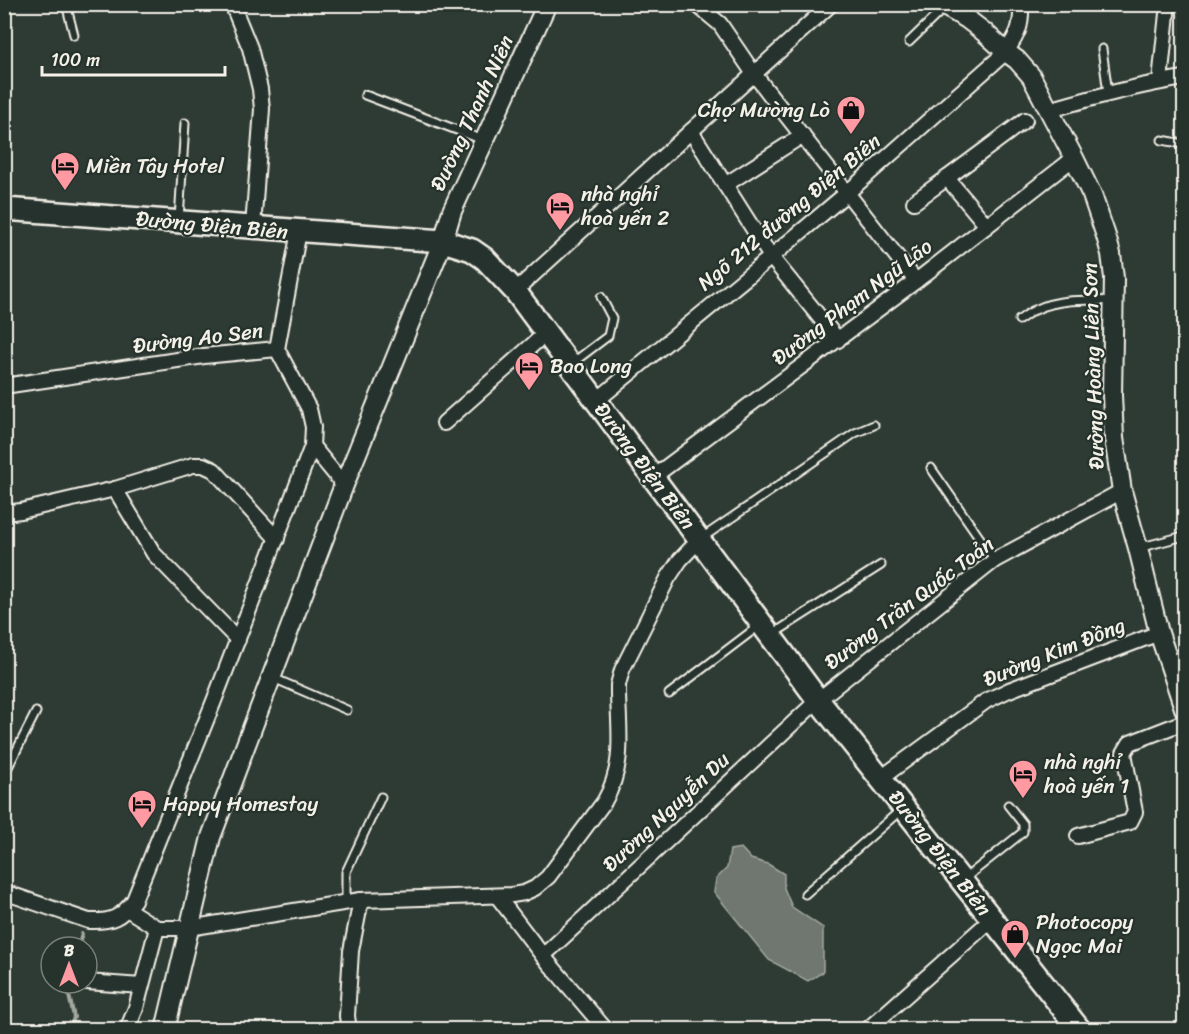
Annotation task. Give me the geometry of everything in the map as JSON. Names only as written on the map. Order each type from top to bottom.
[{"type":"main road","name":"Đường Thanh Niên","points":[[165,1029],[212,837],[271,677],[344,485],[443,241],[452,210],[547,4]]},
{"type":"main road","name":"Đường Hoàng Liên Sơn","points":[[942,6],[984,32],[1017,60],[1031,76],[1092,195],[1106,236],[1114,278],[1112,395],[1114,438],[1122,491],[1159,633],[1179,675],[1185,708]]},
{"type":"main road","name":"Đường Điện Biên","points":[[4,208],[443,241],[472,250],[485,259],[515,291],[818,700],[1080,1029]]},
{"type":"street","points":[[232,4],[250,48],[260,89],[262,110],[253,227]]},
{"type":"street","points":[[696,4],[720,24],[754,74],[916,281]]},
{"type":"street","points":[[515,291],[831,4]]},
{"type":"street","name":"Ngõ 212 đường Điện Biên","points":[[596,401],[847,193],[1006,52],[1018,34],[1022,20],[1022,4]]},
{"type":"street","points":[[1160,81],[1168,4]]},
{"type":"street","points":[[1049,110],[1108,93],[1160,81],[1185,78]]},
{"type":"street","points":[[914,202],[1025,120]]},
{"type":"street","points":[[691,131],[771,257],[837,340]]},
{"type":"street","points":[[725,185],[803,135]]},
{"type":"street","name":"Đường Phạm Ngũ Lão","points":[[653,477],[916,281],[1074,158]]},
{"type":"street","points":[[947,178],[987,226]]},
{"type":"street","name":"Đường Ao Sen","points":[[4,386],[204,356],[277,350],[298,231]]},
{"type":"street","points":[[444,423],[546,333]]},
{"type":"street","points":[[4,892],[89,921],[116,918],[134,900],[238,640],[312,446],[313,427],[309,409],[277,350]]},
{"type":"street","points":[[312,446],[344,485]]},
{"type":"street","points":[[4,513],[116,489],[194,465],[203,465],[214,470],[277,538]]},
{"type":"street","points":[[116,489],[154,554],[238,640]]},
{"type":"street","name":"Đường Trần Quốc Toản","points":[[818,700],[995,560],[1122,491]]},
{"type":"street","points":[[127,909],[157,928],[189,928],[361,900],[498,897],[535,888],[548,877],[610,791],[619,762],[620,677],[668,578],[680,560],[699,540]]},
{"type":"street","name":"Đường Kim Đồng","points":[[880,778],[986,701],[1009,690],[1159,633]]},
{"type":"street","name":"Đường Nguyễn Du","points":[[543,956],[818,700]]},
{"type":"street","points":[[1078,836],[1130,822],[1135,812],[1124,753],[1130,743],[1185,722]]},
{"type":"street","points":[[498,897],[543,956],[606,1029]]},
{"type":"street","points":[[349,1029],[347,1016],[351,951],[361,900]]},
{"type":"street","points":[[873,1027],[992,919]]},
{"type":"street","points":[[127,1029],[136,1008],[157,928]]},
{"type":"street","points":[[99,983],[141,986]]},
{"type":"lane","points":[[66,4],[75,35]]},
{"type":"lane","points":[[909,42],[942,6]]},
{"type":"lane","points":[[1102,49],[1108,93]]},
{"type":"lane","points":[[365,95],[484,140]]},
{"type":"lane","points":[[179,222],[185,123]]},
{"type":"lane","points":[[1162,140],[1185,144]]},
{"type":"lane","points":[[569,365],[608,336],[612,318],[601,297]]},
{"type":"lane","points":[[1019,320],[1034,310],[1048,305],[1070,301],[1115,301]]},
{"type":"lane","points":[[699,540],[855,434],[874,425]]},
{"type":"lane","points":[[931,468],[995,560]]},
{"type":"lane","points":[[1138,549],[1185,536]]},
{"type":"lane","points":[[669,694],[766,629],[881,565]]},
{"type":"lane","points":[[271,677],[347,710]]},
{"type":"lane","points":[[4,775],[36,712]]},
{"type":"lane","points":[[346,902],[346,872],[381,797]]},
{"type":"lane","points":[[962,880],[1023,832],[1023,824],[1008,805]]},
{"type":"lane","points":[[805,894],[904,807]]},
{"type":"shaded area","points":[[741,848],[751,859],[768,864],[784,874],[784,888],[792,907],[823,928],[823,972],[808,981],[769,960],[714,892],[716,879],[727,868],[730,850]]},
{"type":"waterway","points":[[69,995],[74,1017],[70,1030]]},
{"type":"place","name":"Chợ Mường Lò","points":[[851,136]]},
{"type":"place","name":"Miền Tây Hotel","points":[[65,192]]},
{"type":"place","name":"nhà nghỉ hoà yến 2","points":[[560,232]]},
{"type":"place","name":"Bao Long","points":[[529,392]]},
{"type":"place","name":"nhà nghỉ hoà yến 1","points":[[1023,800]]},
{"type":"place","name":"Happy Homestay","points":[[142,830]]},
{"type":"place","name":"Photocopy Ngọc Mai","points":[[1015,960]]}]
